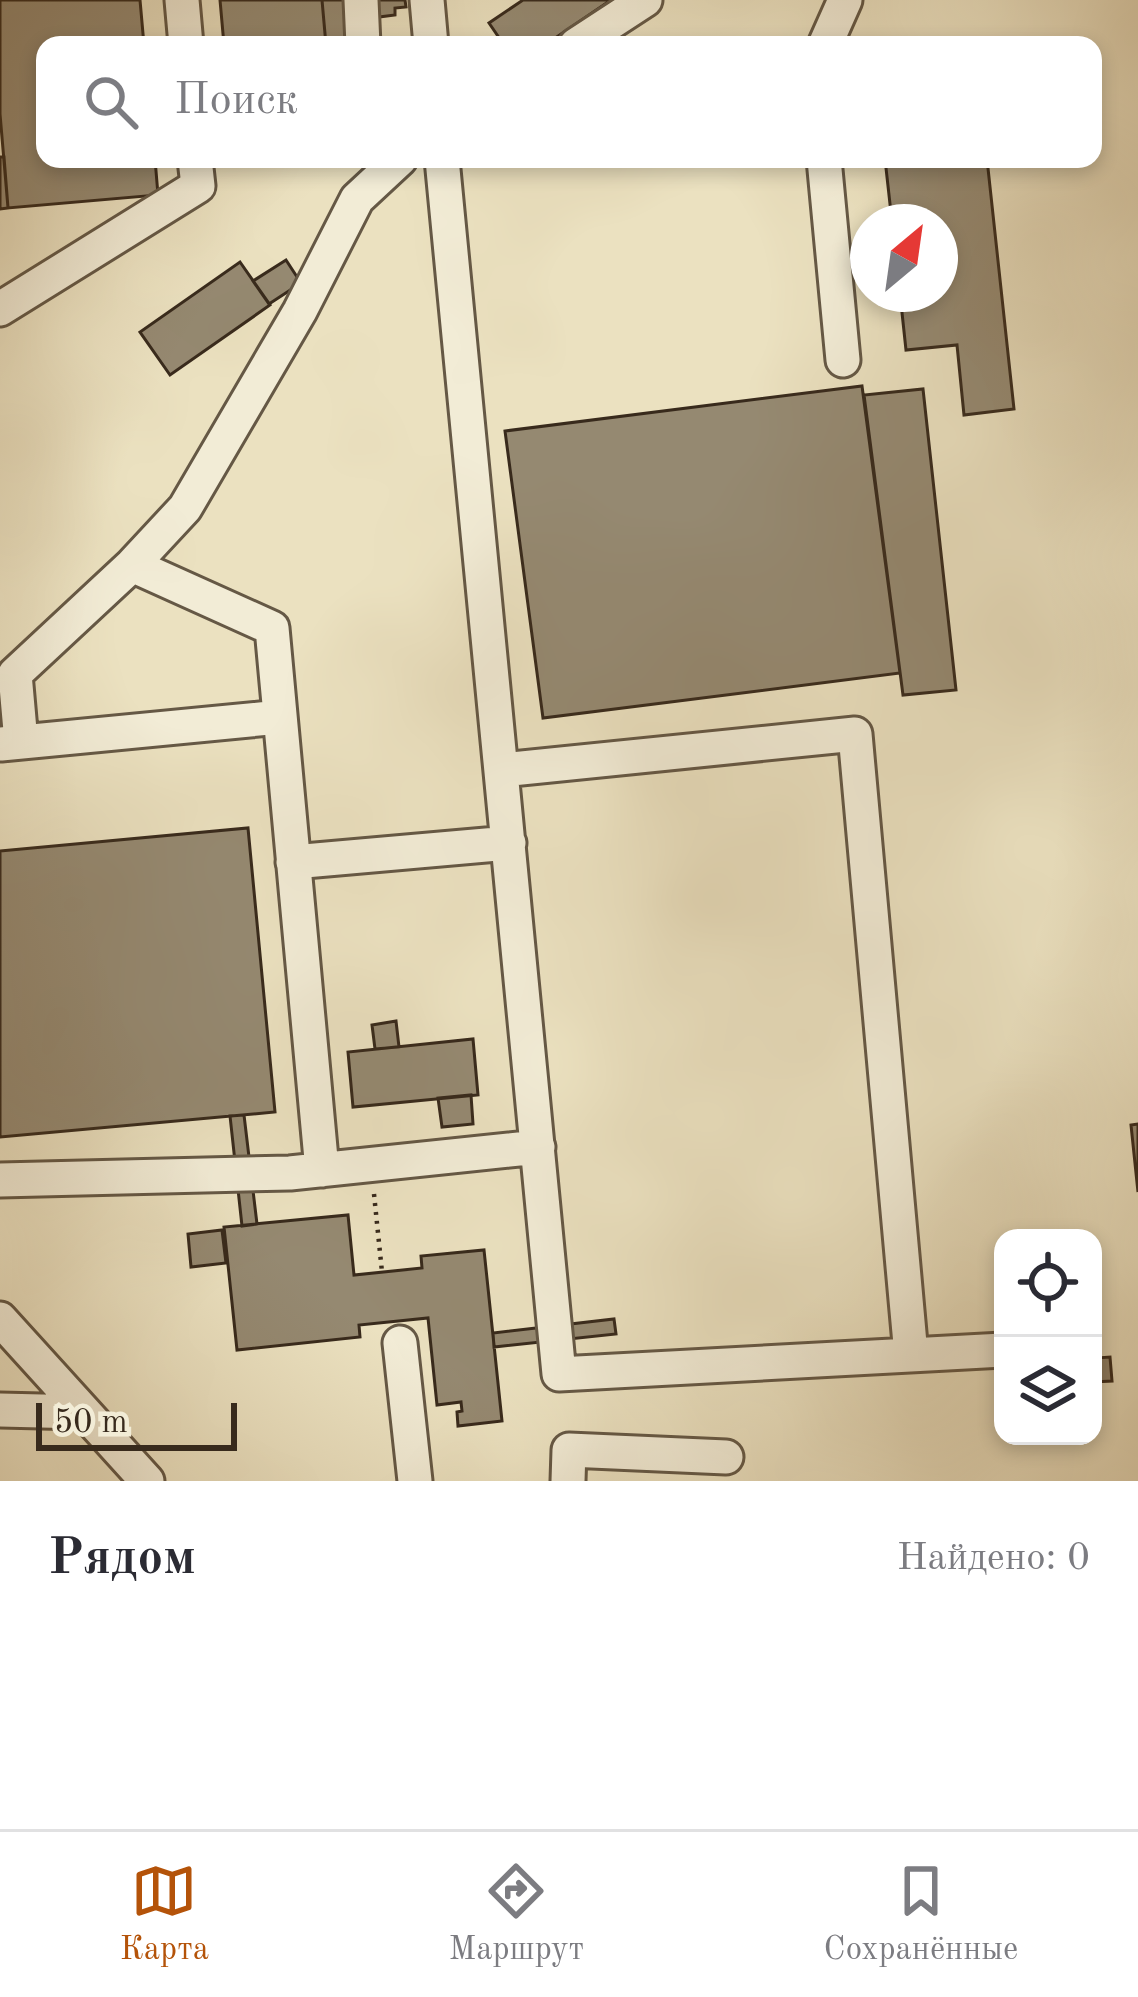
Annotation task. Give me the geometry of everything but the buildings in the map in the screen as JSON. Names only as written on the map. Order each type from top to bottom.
[{"type":"lane","points":[[182,0],[185,36]]},
{"type":"lane","points":[[361,0],[363,36]]},
{"type":"lane","points":[[427,0],[430,36]]},
{"type":"lane","points":[[590,36],[645,0]]},
{"type":"lane","points":[[829,36],[845,0]]},
{"type":"lane","points":[[0,309],[198,186],[196,168]]},
{"type":"lane","points":[[280,717],[10,743],[15,674],[132,565],[185,508],[300,311],[357,199],[390,168]]},
{"type":"lane","points":[[443,168],[559,1373],[994,1350]]},
{"type":"lane","points":[[825,168],[843,359]]},
{"type":"lane","points":[[132,565],[272,628],[322,1170]]},
{"type":"lane","points":[[502,770],[855,734],[911,1355]]},
{"type":"lane","points":[[293,862],[509,843]]},
{"type":"lane","points":[[0,1180],[322,1170],[538,1147]]},
{"type":"lane","points":[[0,1319],[147,1481]]},
{"type":"lane","points":[[400,1343],[415,1481]]},
{"type":"lane","points":[[0,1410],[83,1412]]},
{"type":"lane","points":[[568,1481],[569,1450],[726,1456]]},
{"type":"path","points":[[371,1164],[382,1272]]}]
